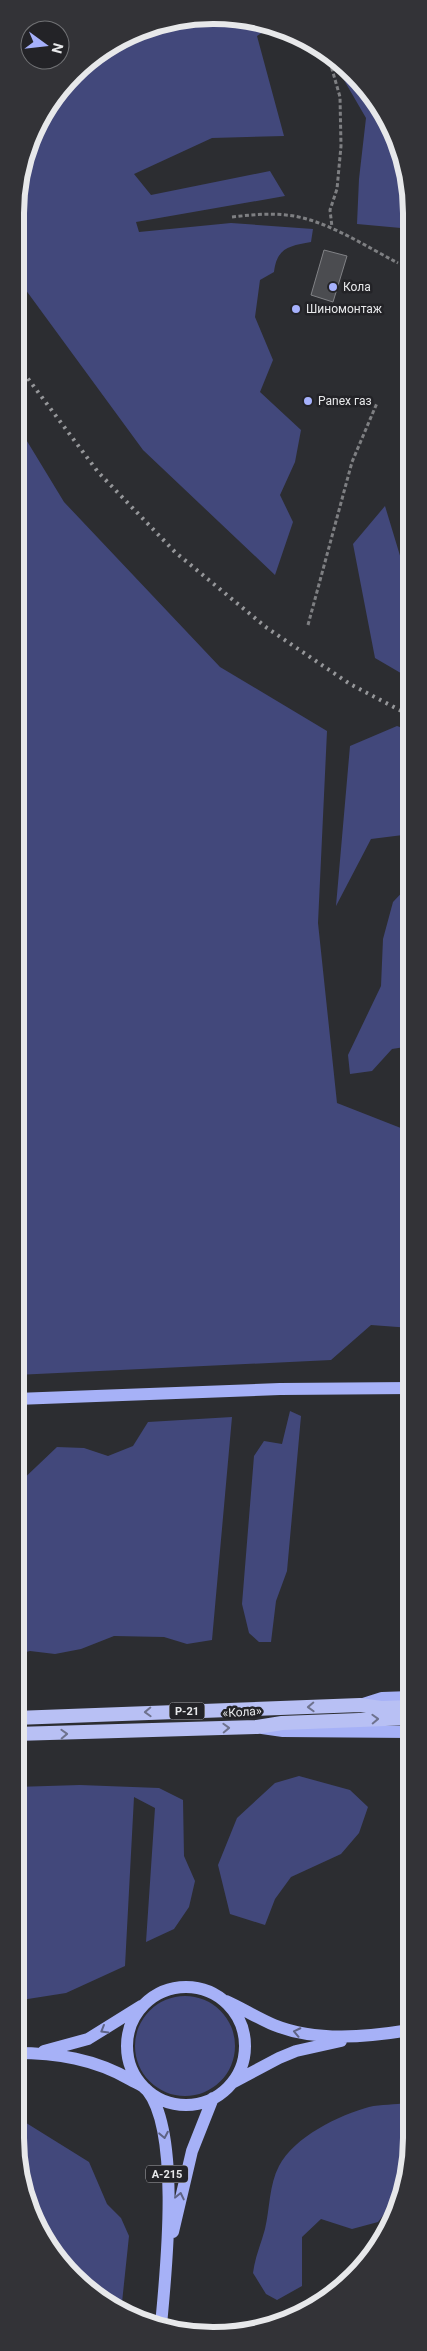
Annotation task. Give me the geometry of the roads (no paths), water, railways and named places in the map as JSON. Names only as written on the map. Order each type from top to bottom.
[{"type":"highway","name":"«Кола»","points":[[24,1718],[360,1705],[381,1708],[403,1707]]},
{"type":"highway","name":"«Кола»","points":[[24,1734],[257,1727],[282,1723],[403,1718]]},
{"type":"main road","points":[[24,1399],[280,1389],[403,1388]]},
{"type":"main road","points":[[360,1705],[382,1698],[403,1697]]},
{"type":"main road","points":[[257,1727],[283,1731],[403,1732]]},
{"type":"main road","points":[[32,2053],[67,2046],[88,2039],[145,2004],[154,1996],[177,1987],[201,1989],[274,2025],[294,2032],[314,2035],[363,2036]]},
{"type":"main road","points":[[223,2000],[238,2018],[245,2041],[242,2064],[231,2084]]},
{"type":"main road","points":[[145,2004],[132,2023],[127,2047],[133,2070],[147,2090]]},
{"type":"main road","points":[[24,2053],[91,2061],[110,2069],[156,2096],[179,2104],[202,2102],[213,2098],[231,2084],[296,2051],[363,2036],[403,2031]]},
{"type":"main road","name":"А-215","points":[[147,2090],[162,2126],[168,2151],[167,2261],[162,2320]]},
{"type":"main road","name":"А-215","points":[[167,2261],[183,2181],[200,2127],[213,2098]]},
{"type":"railway","points":[[24,372],[98,472],[175,552],[267,628],[350,684],[403,712]]},
{"type":"place","name":"Кола","points":[[333,287]]},
{"type":"place","name":"Шиномонтаж","points":[[296,309]]},
{"type":"place","name":"Panex газ","points":[[308,401]]}]
